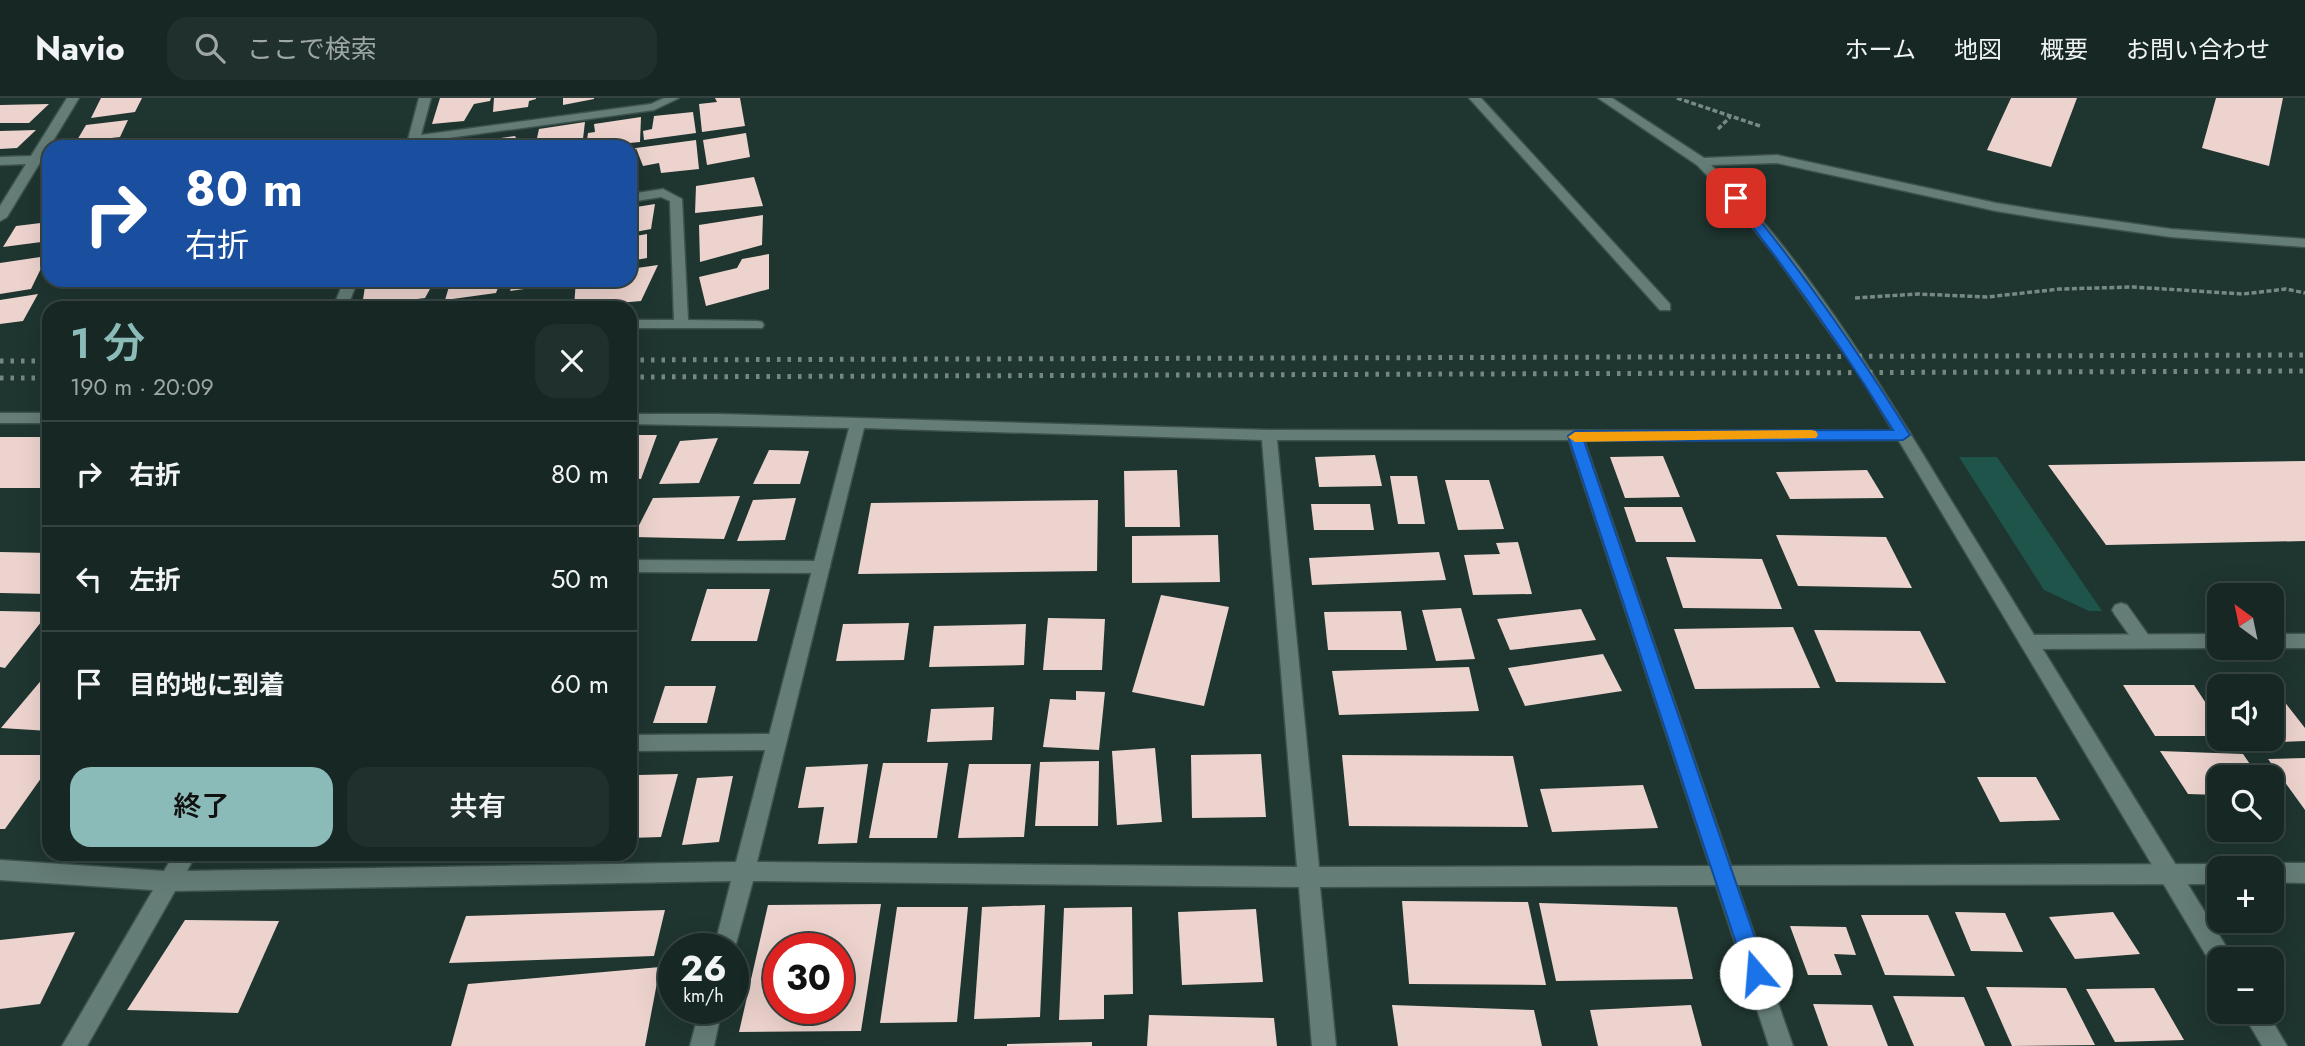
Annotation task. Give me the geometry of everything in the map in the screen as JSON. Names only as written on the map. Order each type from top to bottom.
[{"type":"street","points":[[47,140],[73,98]]},
{"type":"street","points":[[415,140],[425,98]]},
{"type":"street","points":[[434,140],[654,107],[673,98]]},
{"type":"street","points":[[1475,98],[1665,307]]},
{"type":"street","points":[[1604,98],[1701,162],[1733,194],[1779,250],[1854,357],[1903,435],[2214,947]]},
{"type":"street","points":[[0,217],[42,149]]},
{"type":"street","points":[[1701,162],[1777,159],[1971,202],[2057,217],[2171,233],[2305,243]]},
{"type":"street","points":[[0,161],[35,160]]},
{"type":"street","points":[[637,197],[663,193],[676,199],[681,324]]},
{"type":"street","points":[[637,324],[757,325]]},
{"type":"street","points":[[0,418],[42,418]]},
{"type":"street","points":[[637,419],[1269,435],[1903,435]]},
{"type":"street","points":[[729,933],[858,423]]},
{"type":"street","points":[[1269,435],[1324,1046]]},
{"type":"street","points":[[1575,436],[1781,1046]]},
{"type":"street","points":[[637,566],[821,567]]},
{"type":"street","points":[[2121,610],[2143,641]]},
{"type":"street","points":[[2028,642],[2207,641]]},
{"type":"street","points":[[2284,641],[2305,641]]},
{"type":"street","points":[[637,743],[776,742]]},
{"type":"street","points":[[74,1046],[181,861]]},
{"type":"street","points":[[0,870],[169,881],[743,871],[1310,877],[2207,874]]},
{"type":"street","points":[[2284,873],[2305,873]]},
{"type":"street","points":[[702,1046],[707,1024]]},
{"type":"street","points":[[2261,1024],[2275,1046]]},
{"type":"path","points":[[1847,299],[1918,294],[1987,297],[2060,289],[2133,287],[2243,294],[2286,289],[2305,293]]},
{"type":"green space","points":[[1959,457],[1997,457],[2102,611],[2089,611],[2044,590]]},
{"type":"building","points":[[101,98],[142,98],[135,112],[91,118]]},
{"type":"building","points":[[440,98],[491,98],[490,101],[474,104],[464,121],[432,124]]},
{"type":"building","points":[[494,98],[536,99],[529,101],[528,107],[493,112]]},
{"type":"building","points":[[563,98],[594,98],[594,99],[563,105]]},
{"type":"building","points":[[715,98],[740,98],[745,126],[702,132],[699,104],[717,102]]},
{"type":"building","points":[[2011,98],[2077,98],[2051,167],[1987,150]]},
{"type":"building","points":[[2216,98],[2283,98],[2269,166],[2202,148]]},
{"type":"building","points":[[49,104],[29,123],[0,123],[0,105]]},
{"type":"building","points":[[693,112],[696,133],[644,140],[643,131],[652,129],[654,116]]},
{"type":"building","points":[[641,117],[640,142],[587,140],[588,133],[595,132],[594,124]]},
{"type":"building","points":[[128,120],[120,137],[77,140],[86,125]]},
{"type":"building","points":[[585,122],[583,140],[537,140],[539,129]]},
{"type":"building","points":[[36,130],[17,148],[0,149],[0,131]]},
{"type":"building","points":[[746,133],[750,157],[707,165],[703,140]]},
{"type":"building","points":[[515,136],[517,140],[485,140]]},
{"type":"building","points":[[696,140],[699,169],[661,173],[659,163],[643,166],[637,148]]},
{"type":"building","points":[[754,177],[763,206],[695,213],[696,186]]},
{"type":"building","points":[[655,204],[651,229],[637,232],[637,207]]},
{"type":"building","points":[[763,215],[762,245],[700,262],[699,225]]},
{"type":"building","points":[[42,223],[42,242],[3,247],[16,226]]},
{"type":"building","points":[[647,234],[647,258],[637,260],[637,236]]},
{"type":"building","points":[[769,254],[769,289],[706,306],[699,277],[737,268],[742,259]]},
{"type":"building","points":[[42,257],[42,266],[31,289],[0,294],[0,263]]},
{"type":"building","points":[[658,265],[641,301],[574,301],[575,287],[637,287],[637,268]]},
{"type":"building","points":[[365,287],[431,287],[425,298],[363,301]]},
{"type":"building","points":[[449,287],[498,287],[496,293],[445,300]]},
{"type":"building","points":[[511,287],[538,287],[510,291]]},
{"type":"building","points":[[38,294],[23,321],[0,324],[0,300]]},
{"type":"building","points":[[638,435],[657,435],[641,479],[637,479]]},
{"type":"building","points":[[0,437],[42,437],[42,488],[0,488]]},
{"type":"building","points":[[718,438],[699,483],[659,484],[680,441]]},
{"type":"building","points":[[769,450],[809,451],[800,484],[753,484]]},
{"type":"building","points":[[1375,455],[1382,486],[1319,487],[1315,457]]},
{"type":"building","points":[[1663,456],[1680,497],[1625,498],[1610,457]]},
{"type":"building","points":[[2305,461],[2305,541],[2106,545],[2048,465]]},
{"type":"building","points":[[1177,470],[1180,527],[1125,527],[1124,471]]},
{"type":"building","points":[[1867,470],[1884,498],[1790,499],[1776,472]]},
{"type":"building","points":[[1390,476],[1417,476],[1425,524],[1398,524]]},
{"type":"building","points":[[1445,480],[1489,480],[1504,529],[1458,530]]},
{"type":"building","points":[[740,496],[724,539],[637,537],[637,529],[653,498]]},
{"type":"building","points":[[796,498],[785,540],[737,541],[753,500]]},
{"type":"building","points":[[1098,500],[1097,571],[858,574],[871,503]]},
{"type":"building","points":[[1311,504],[1370,504],[1374,530],[1314,530]]},
{"type":"building","points":[[1624,507],[1682,507],[1696,542],[1636,542]]},
{"type":"building","points":[[1218,535],[1220,582],[1132,583],[1132,536]]},
{"type":"building","points":[[1776,535],[1886,537],[1912,588],[1798,586]]},
{"type":"building","points":[[1518,542],[1532,594],[1473,595],[1464,555],[1500,554],[1496,543]]},
{"type":"building","points":[[0,552],[42,553],[42,594],[0,593]]},
{"type":"building","points":[[1439,552],[1446,580],[1312,585],[1309,558]]},
{"type":"building","points":[[1666,557],[1762,559],[1782,609],[1683,608]]},
{"type":"building","points":[[707,589],[770,589],[757,641],[691,641]]},
{"type":"building","points":[[1161,595],[1229,607],[1204,706],[1132,692]]},
{"type":"building","points":[[1461,608],[1475,659],[1436,661],[1422,610]]},
{"type":"building","points":[[1581,609],[1596,640],[1510,650],[1497,619]]},
{"type":"building","points":[[0,611],[42,612],[42,621],[5,668],[0,667]]},
{"type":"building","points":[[1401,611],[1407,650],[1328,650],[1324,612]]},
{"type":"building","points":[[1048,618],[1105,619],[1102,670],[1043,670]]},
{"type":"building","points":[[909,623],[904,660],[836,661],[843,624]]},
{"type":"building","points":[[1026,624],[1024,665],[929,667],[934,626]]},
{"type":"building","points":[[1793,627],[1820,688],[1695,689],[1674,629]]},
{"type":"building","points":[[1814,630],[1920,631],[1946,683],[1836,682]]},
{"type":"building","points":[[1603,654],[1622,691],[1525,706],[1508,668]]},
{"type":"building","points":[[1469,667],[1479,711],[1339,715],[1332,671]]},
{"type":"building","points":[[42,679],[42,731],[1,728]]},
{"type":"building","points":[[2123,685],[2194,685],[2207,705],[2207,736],[2155,736]]},
{"type":"building","points":[[665,686],[716,686],[707,723],[653,723]]},
{"type":"building","points":[[1076,691],[1105,692],[1099,750],[1043,747],[1050,699],[1076,700]]},
{"type":"building","points":[[2284,701],[2305,728],[2305,741],[2284,742]]},
{"type":"building","points":[[994,707],[992,740],[927,742],[931,709]]},
{"type":"building","points":[[1155,748],[1162,822],[1117,825],[1112,751]]},
{"type":"building","points":[[2160,751],[2243,754],[2251,765],[2207,765],[2207,795],[2188,794]]},
{"type":"building","points":[[1261,754],[1266,817],[1192,818],[1191,755]]},
{"type":"building","points":[[0,755],[42,755],[42,777],[5,829],[0,829]]},
{"type":"building","points":[[1342,755],[1513,756],[1528,827],[1349,826]]},
{"type":"building","points":[[2305,758],[2305,810],[2284,781],[2284,765],[2272,765],[2268,759]]},
{"type":"building","points":[[1099,761],[1098,826],[1035,826],[1040,762]]},
{"type":"building","points":[[883,763],[948,763],[937,838],[869,838]]},
{"type":"building","points":[[868,764],[857,843],[818,844],[824,807],[798,808],[806,767]]},
{"type":"building","points":[[969,764],[1031,764],[1024,837],[958,838]]},
{"type":"building","points":[[678,774],[661,837],[637,838],[639,775]]},
{"type":"building","points":[[733,776],[719,842],[682,845],[697,778]]},
{"type":"building","points":[[1977,777],[2036,777],[2060,820],[2000,822]]},
{"type":"building","points":[[1643,785],[1658,828],[1552,832],[1540,789]]},
{"type":"building","points":[[1402,901],[1528,902],[1546,985],[1409,984]]},
{"type":"building","points":[[1539,903],[1677,907],[1693,979],[1556,981]]},
{"type":"building","points":[[881,904],[861,1031],[739,1032],[741,1024],[749,1024],[749,988],[768,905]]},
{"type":"building","points":[[1045,905],[1040,1017],[974,1019],[982,907]]},
{"type":"building","points":[[897,907],[968,907],[957,1022],[880,1023]]},
{"type":"building","points":[[1132,907],[1133,994],[1104,995],[1104,1019],[1059,1020],[1064,908]]},
{"type":"building","points":[[1256,909],[1263,982],[1182,985],[1178,912]]},
{"type":"building","points":[[665,910],[654,956],[449,963],[466,916]]},
{"type":"building","points":[[1955,912],[2005,913],[2023,952],[1971,951]]},
{"type":"building","points":[[2113,912],[2140,954],[2075,959],[2049,917]]},
{"type":"building","points":[[1861,915],[1928,915],[1955,976],[1885,975]]},
{"type":"building","points":[[185,920],[279,921],[238,1013],[127,1010]]},
{"type":"building","points":[[1790,926],[1846,927],[1856,955],[1834,954],[1842,975],[1808,975]]},
{"type":"building","points":[[75,932],[40,1004],[0,1009],[0,940]]},
{"type":"building","points":[[658,967],[645,1046],[451,1046],[468,984]]},
{"type":"building","points":[[1986,987],[2066,988],[2095,1045],[2012,1046]]},
{"type":"building","points":[[2154,988],[2184,1040],[2115,1042],[2086,989]]},
{"type":"building","points":[[1893,996],[1964,997],[1985,1046],[1914,1046]]},
{"type":"building","points":[[1813,1004],[1872,1005],[1888,1046],[1828,1046]]},
{"type":"building","points":[[1392,1005],[1534,1010],[1542,1046],[1398,1046]]},
{"type":"building","points":[[1691,1005],[1702,1046],[1598,1046],[1590,1010]]},
{"type":"building","points":[[1149,1015],[1274,1018],[1277,1046],[1147,1046]]},
{"type":"building","points":[[1092,1042],[1092,1046],[1007,1046],[1007,1044]]},
{"type":"railway","points":[[637,360],[2305,355]]},
{"type":"railway","points":[[0,361],[42,361]]},
{"type":"railway","points":[[637,377],[2305,371]]},
{"type":"railway","points":[[0,378],[42,378]]},
{"type":"slow traffic","points":[[1575,437],[1811,435]]},
{"type":"route","points":[[1736,198],[1779,250],[1865,373],[1903,435],[1575,436],[1756,973]]}]
